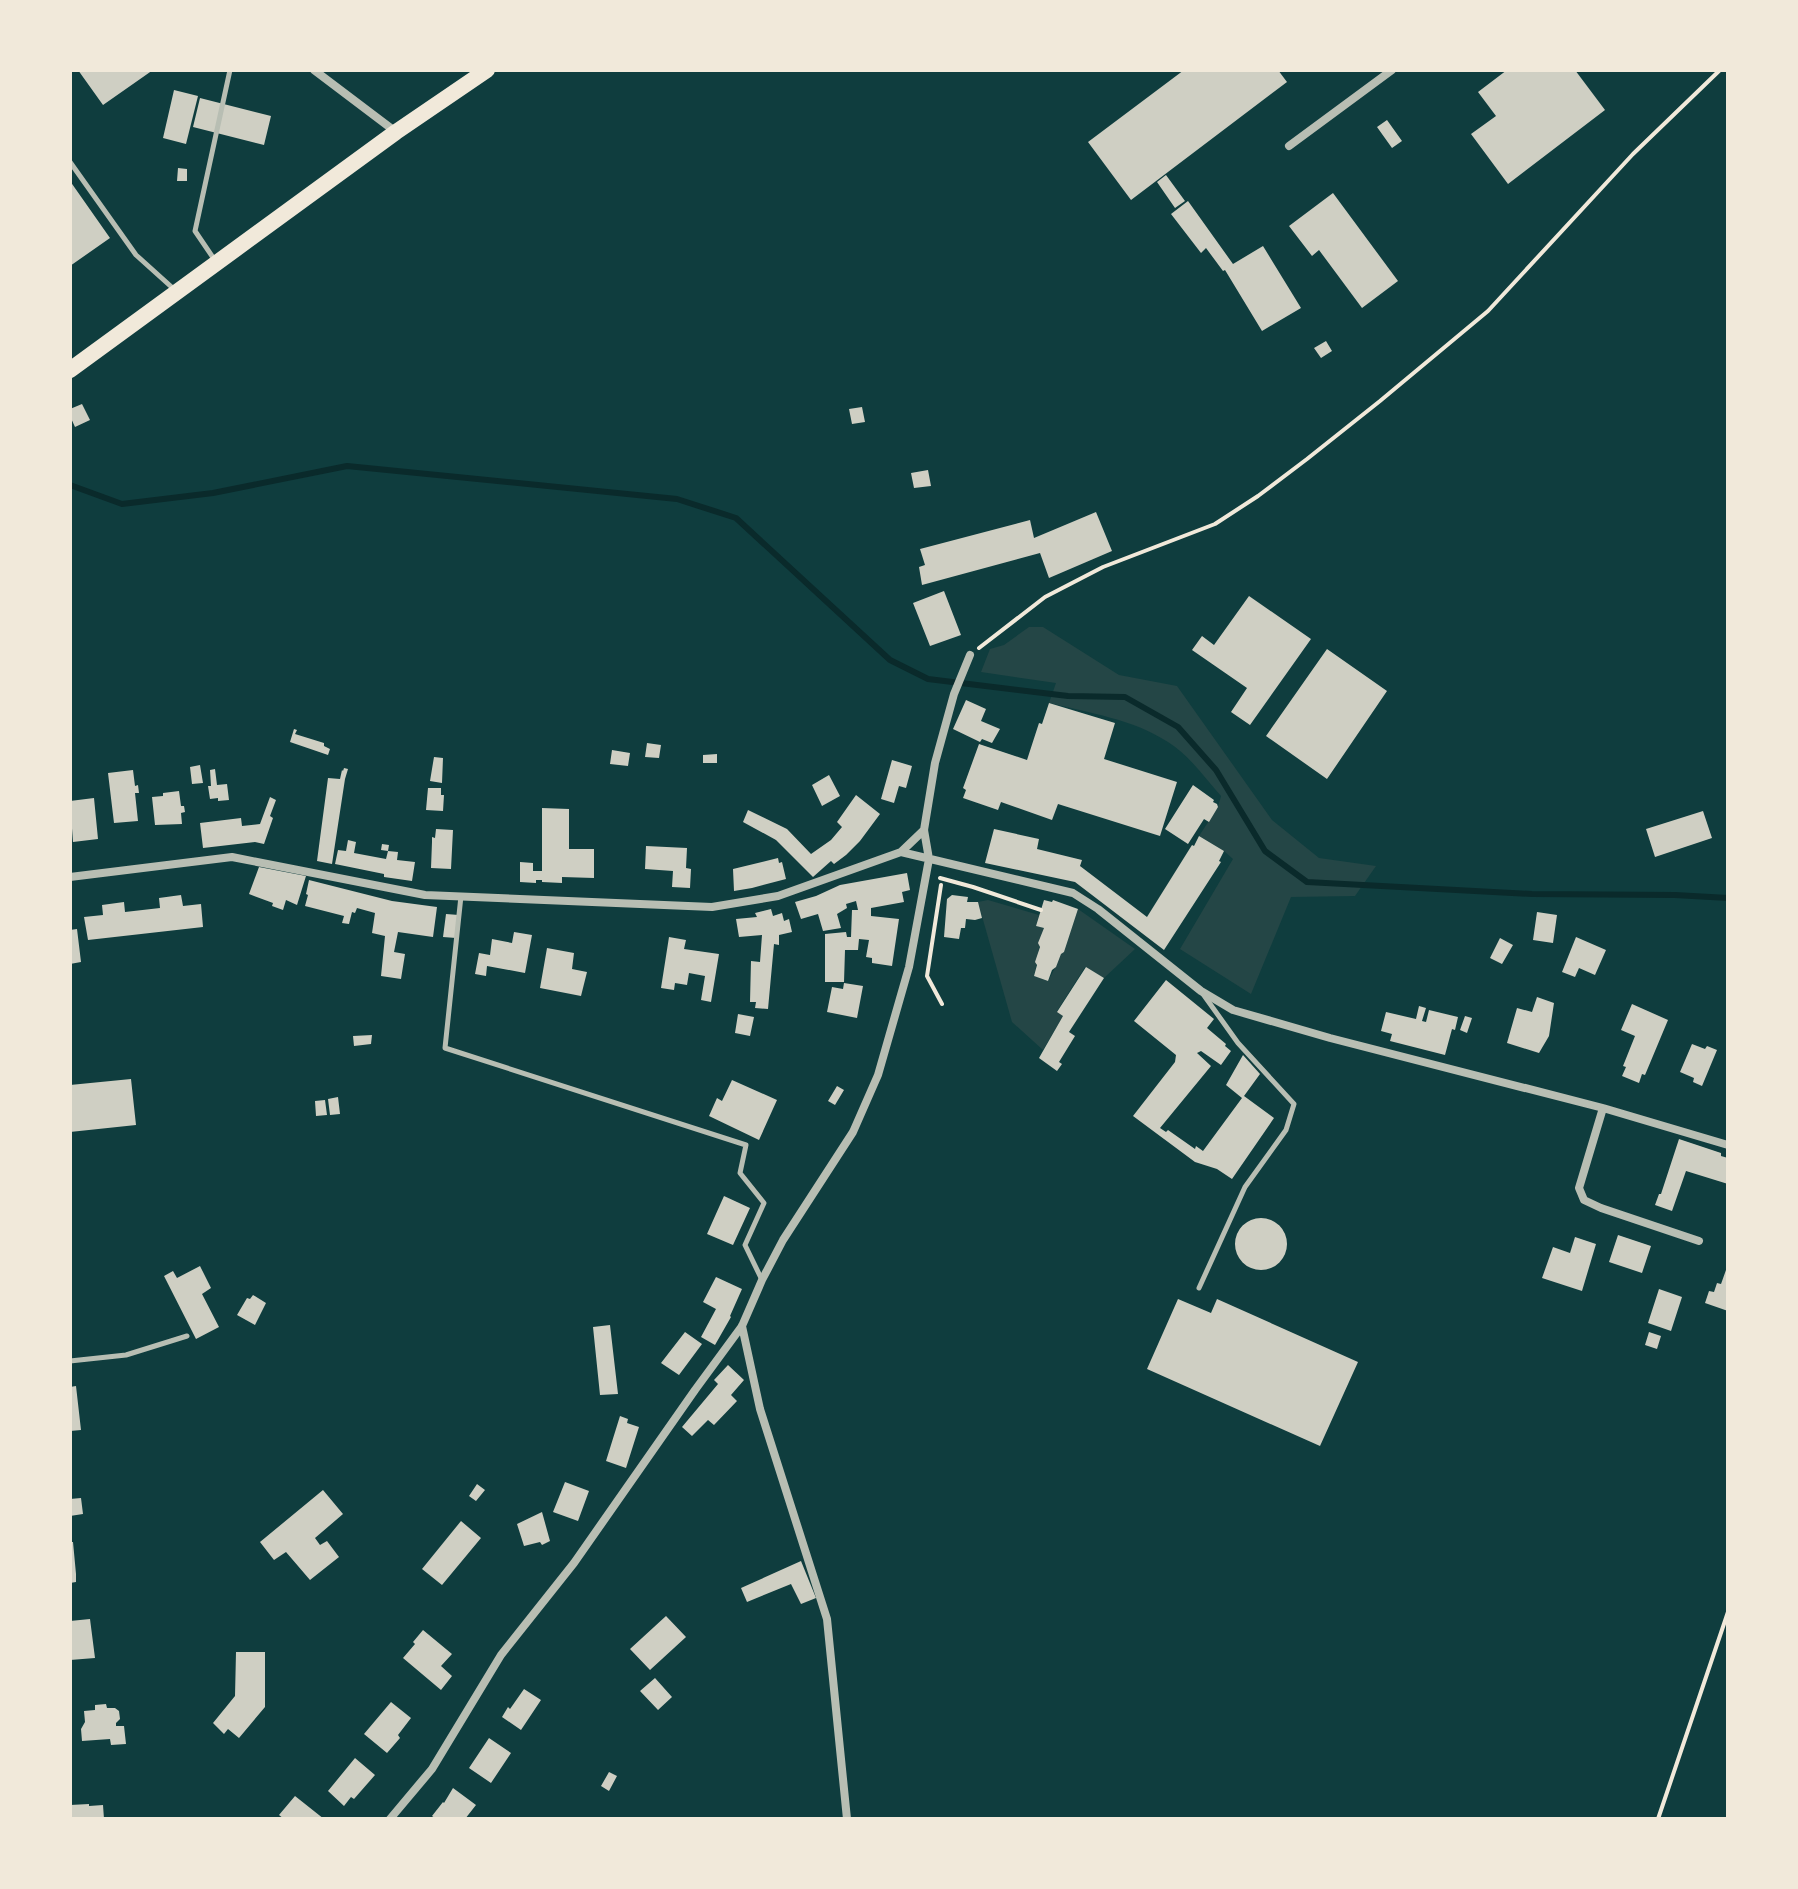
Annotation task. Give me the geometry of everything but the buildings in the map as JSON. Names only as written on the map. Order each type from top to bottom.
[{"type":"main road","points":[[70,370],[396,132],[487,70]]},
{"type":"street","points":[[314,70],[396,132]]},
{"type":"street","points":[[1289,146],[1392,70]]},
{"type":"street","points":[[390,1819],[432,1769],[501,1655],[574,1563],[742,1326],[783,1240],[853,1132],[878,1075],[909,967],[929,859],[924,830],[935,763],[954,694],[970,655]]},
{"type":"street","points":[[70,877],[232,857],[425,895],[712,907],[778,896],[901,852],[924,830]]},
{"type":"street","points":[[901,852],[1073,893],[1098,909],[1201,991],[1233,1010],[1603,1108],[1728,1145]]},
{"type":"street","points":[[1603,1108],[1579,1188],[1584,1200],[1699,1241]]},
{"type":"street","points":[[742,1326],[760,1409],[827,1619],[847,1819]]},
{"type":"lane","points":[[217,263],[195,231],[230,70]]},
{"type":"lane","points":[[70,162],[136,255],[177,292]]},
{"type":"lane","points":[[461,896],[445,1048],[746,1145],[740,1173],[764,1203],[745,1245],[762,1280]]},
{"type":"lane","points":[[1199,1288],[1245,1187],[1286,1130],[1294,1104],[1238,1043],[1201,991]]},
{"type":"lane","points":[[70,1361],[126,1355],[187,1336]]},
{"type":"path","points":[[970,655],[1045,597],[1103,567],[1215,524],[1307,459],[1488,311],[1633,154],[1720,70]]},
{"type":"path","points":[[942,862],[927,976],[942,1004]]},
{"type":"path","points":[[952,882],[1041,910]]},
{"type":"path","points":[[1658,1819],[1728,1612]]},
{"type":"shaded area","points":[[1029,627],[1043,627],[1119,675],[1177,686],[1272,820],[1319,858],[1376,866],[1355,896],[1291,897],[1251,994],[1180,949],[1233,859],[1199,836],[1218,807],[1221,796],[1183,753],[1154,734],[1110,718],[1049,703],[1056,683],[981,672],[990,649],[1004,645]]},
{"type":"shaded area","points":[[988,900],[1039,915],[1036,926],[1044,928],[1034,976],[1048,981],[1064,952],[1078,909],[1135,949],[1104,978],[1085,967],[1057,1011],[1063,1016],[1043,1050],[1012,1022],[978,902]]},
{"type":"waterway","points":[[70,485],[122,504],[213,493],[347,466],[677,499],[736,518],[890,660],[928,679],[1068,696],[1125,697],[1178,727],[1216,770],[1265,851],[1307,882],[1532,894],[1728,898]]}]
